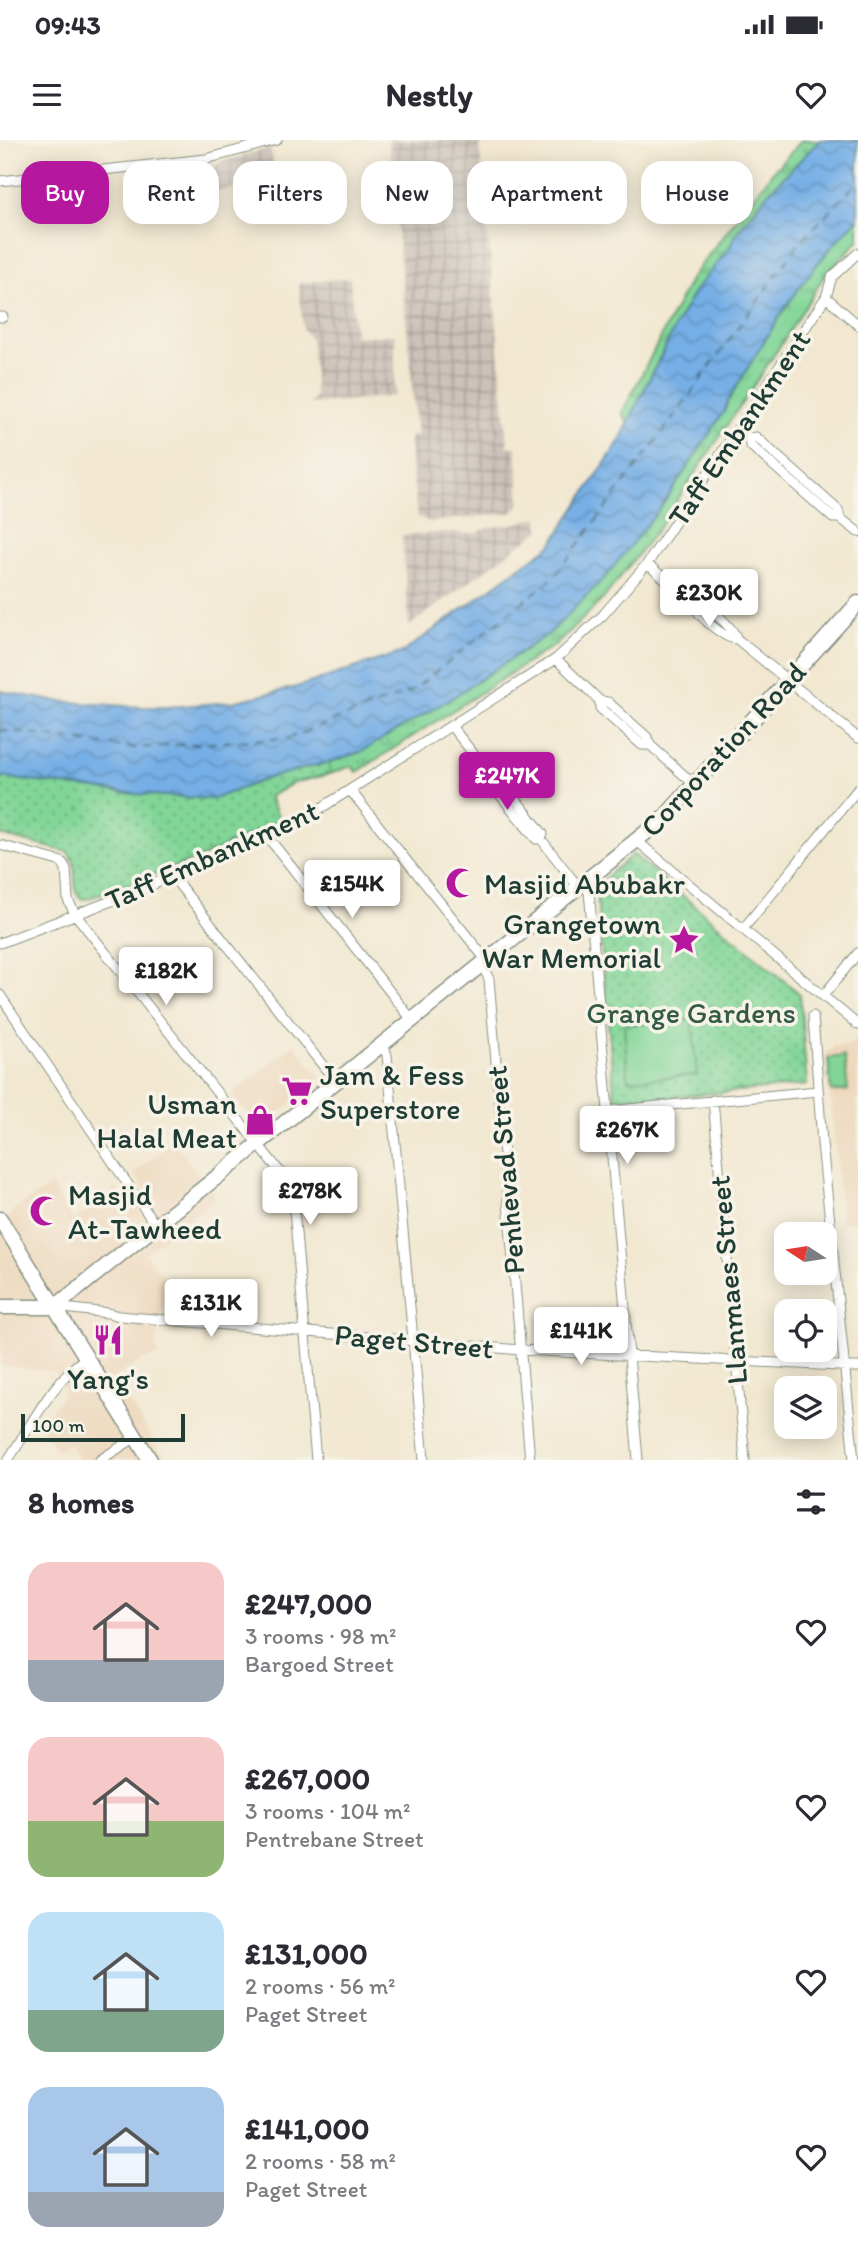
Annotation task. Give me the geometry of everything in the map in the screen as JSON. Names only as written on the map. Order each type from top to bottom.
[{"type":"main road","name":"Corporation Road","points":[[55,1307],[637,841],[671,811],[858,603]]},
{"type":"main road","points":[[0,1219],[150,1460]]},
{"type":"main road","points":[[0,1307],[55,1307]]},
{"type":"street","points":[[0,181],[206,159],[277,140]]},
{"type":"street","name":"Taff Embankment","points":[[0,943],[173,877],[267,836],[318,810],[556,659],[603,615],[648,564],[826,297],[832,277],[858,253]]},
{"type":"street","points":[[826,297],[858,325]]},
{"type":"street","points":[[738,430],[749,438],[750,445],[833,518],[840,518],[857,532]]},
{"type":"street","points":[[648,564],[693,602],[695,611],[729,639],[740,641],[858,738]]},
{"type":"street","points":[[556,659],[600,701],[600,708],[642,746],[650,745],[695,785]]},
{"type":"street","points":[[451,726],[489,773],[488,780],[536,839],[541,839],[589,892],[638,1460]]},
{"type":"street","points":[[743,929],[858,789]]},
{"type":"street","points":[[350,790],[463,931],[485,963]]},
{"type":"street","points":[[267,836],[413,1021]]},
{"type":"street","points":[[637,841],[858,1025]]},
{"type":"street","name":"Taff Embankment","points":[[0,845],[62,862],[66,869],[68,900],[75,915]]},
{"type":"street","points":[[173,877],[337,1082]]},
{"type":"street","points":[[75,915],[292,1187],[316,1460]]},
{"type":"street","points":[[822,996],[858,953]]},
{"type":"street","name":"Penhevad Street","points":[[485,963],[489,979],[530,1460]]},
{"type":"street","points":[[0,995],[156,1226]]},
{"type":"street","points":[[813,1016],[854,1460]]},
{"type":"street","points":[[383,1045],[387,1055],[424,1460]]},
{"type":"street","points":[[607,1111],[818,1091]]},
{"type":"street","name":"Llanmaes Street","points":[[713,1100],[745,1460]]},
{"type":"street","name":"Paget Street","points":[[55,1307],[119,1316],[520,1350],[858,1367]]},
{"type":"street","points":[[8,1460],[61,1381],[86,1358]]},
{"type":"street","points":[[100,1460],[136,1437]]},
{"type":"shaded area","points":[[389,140],[479,140],[481,161],[467,161],[467,224],[487,224],[508,447],[516,447],[520,503],[518,508],[510,513],[430,522],[417,516],[409,437],[417,436],[397,224],[453,224],[453,161],[391,161]]},
{"type":"shaded area","points":[[269,148],[273,161],[233,161],[233,189],[219,190],[220,162]]},
{"type":"shaded area","points":[[350,278],[355,337],[395,335],[395,396],[309,404],[316,396],[311,340],[303,329],[299,283]]},
{"type":"shaded area","points":[[538,517],[540,530],[409,626],[402,535],[477,533],[490,527],[510,525]]},
{"type":"shaded area","points":[[855,1039],[858,1041],[858,1221],[842,1223],[826,1051],[832,1050],[832,1046],[850,1044]]},
{"type":"shaded area","points":[[294,1044],[321,1078],[259,1129],[232,1094]]},
{"type":"shaded area","points":[[173,1141],[216,1197],[145,1253],[165,1278],[163,1307],[155,1346],[159,1355],[143,1360],[114,1378],[166,1460],[79,1460],[69,1444],[57,1451],[41,1427],[64,1391],[54,1371],[0,1366],[0,1238],[13,1210],[51,1186],[74,1221],[116,1188],[128,1206],[146,1193],[134,1173]]},
{"type":"green space","points":[[802,140],[820,140],[753,212],[753,197]]},
{"type":"green space","points":[[858,219],[858,241],[825,275],[661,525],[603,599],[558,643],[357,772],[351,766],[293,783],[269,797],[280,820],[189,812],[0,777],[137,794],[271,777],[360,752],[455,696],[551,632],[724,410],[803,283],[838,239]]},
{"type":"green space","points":[[733,224],[744,224],[730,247],[695,291],[628,423],[622,413],[691,278]]},
{"type":"green space","points":[[329,762],[330,774],[293,783],[269,797],[280,820],[202,857],[87,899],[82,899],[76,893],[74,863],[68,852],[0,835],[0,777],[137,794],[213,799],[271,777]]},
{"type":"green space","name":"Grange Gardens","points":[[633,854],[800,994],[807,1085],[615,1102],[596,886]]},
{"type":"green space","points":[[692,1020],[697,1075],[628,1080],[624,1025]]},
{"type":"green space","points":[[844,1056],[848,1090],[831,1092],[828,1058]]},
{"type":"water","points":[[820,140],[858,140],[858,219],[820,260],[787,306],[725,410],[662,506],[606,576],[551,632],[455,696],[360,752],[271,777],[213,799],[137,794],[0,777],[0,691],[54,701],[167,707],[232,702],[297,687],[403,652],[551,545],[619,442],[695,291],[730,247],[744,224],[753,224],[753,212]]},
{"type":"ferry route","points":[[0,730],[133,748],[289,738],[412,691],[554,577],[800,242],[858,182]]},
{"type":"place","name":"Masjid Abubakr","points":[[461,883]]},
{"type":"place","name":"Grangetown War Memorial","points":[[684,940]]},
{"type":"place","name":"Jam & Fess Superstore","points":[[297,1091]]},
{"type":"place","name":"Usman Halal Meat","points":[[260,1120]]},
{"type":"place","name":"Masjid At-Tawheed","points":[[45,1211]]},
{"type":"place","name":"Yang's","points":[[108,1340]]}]
